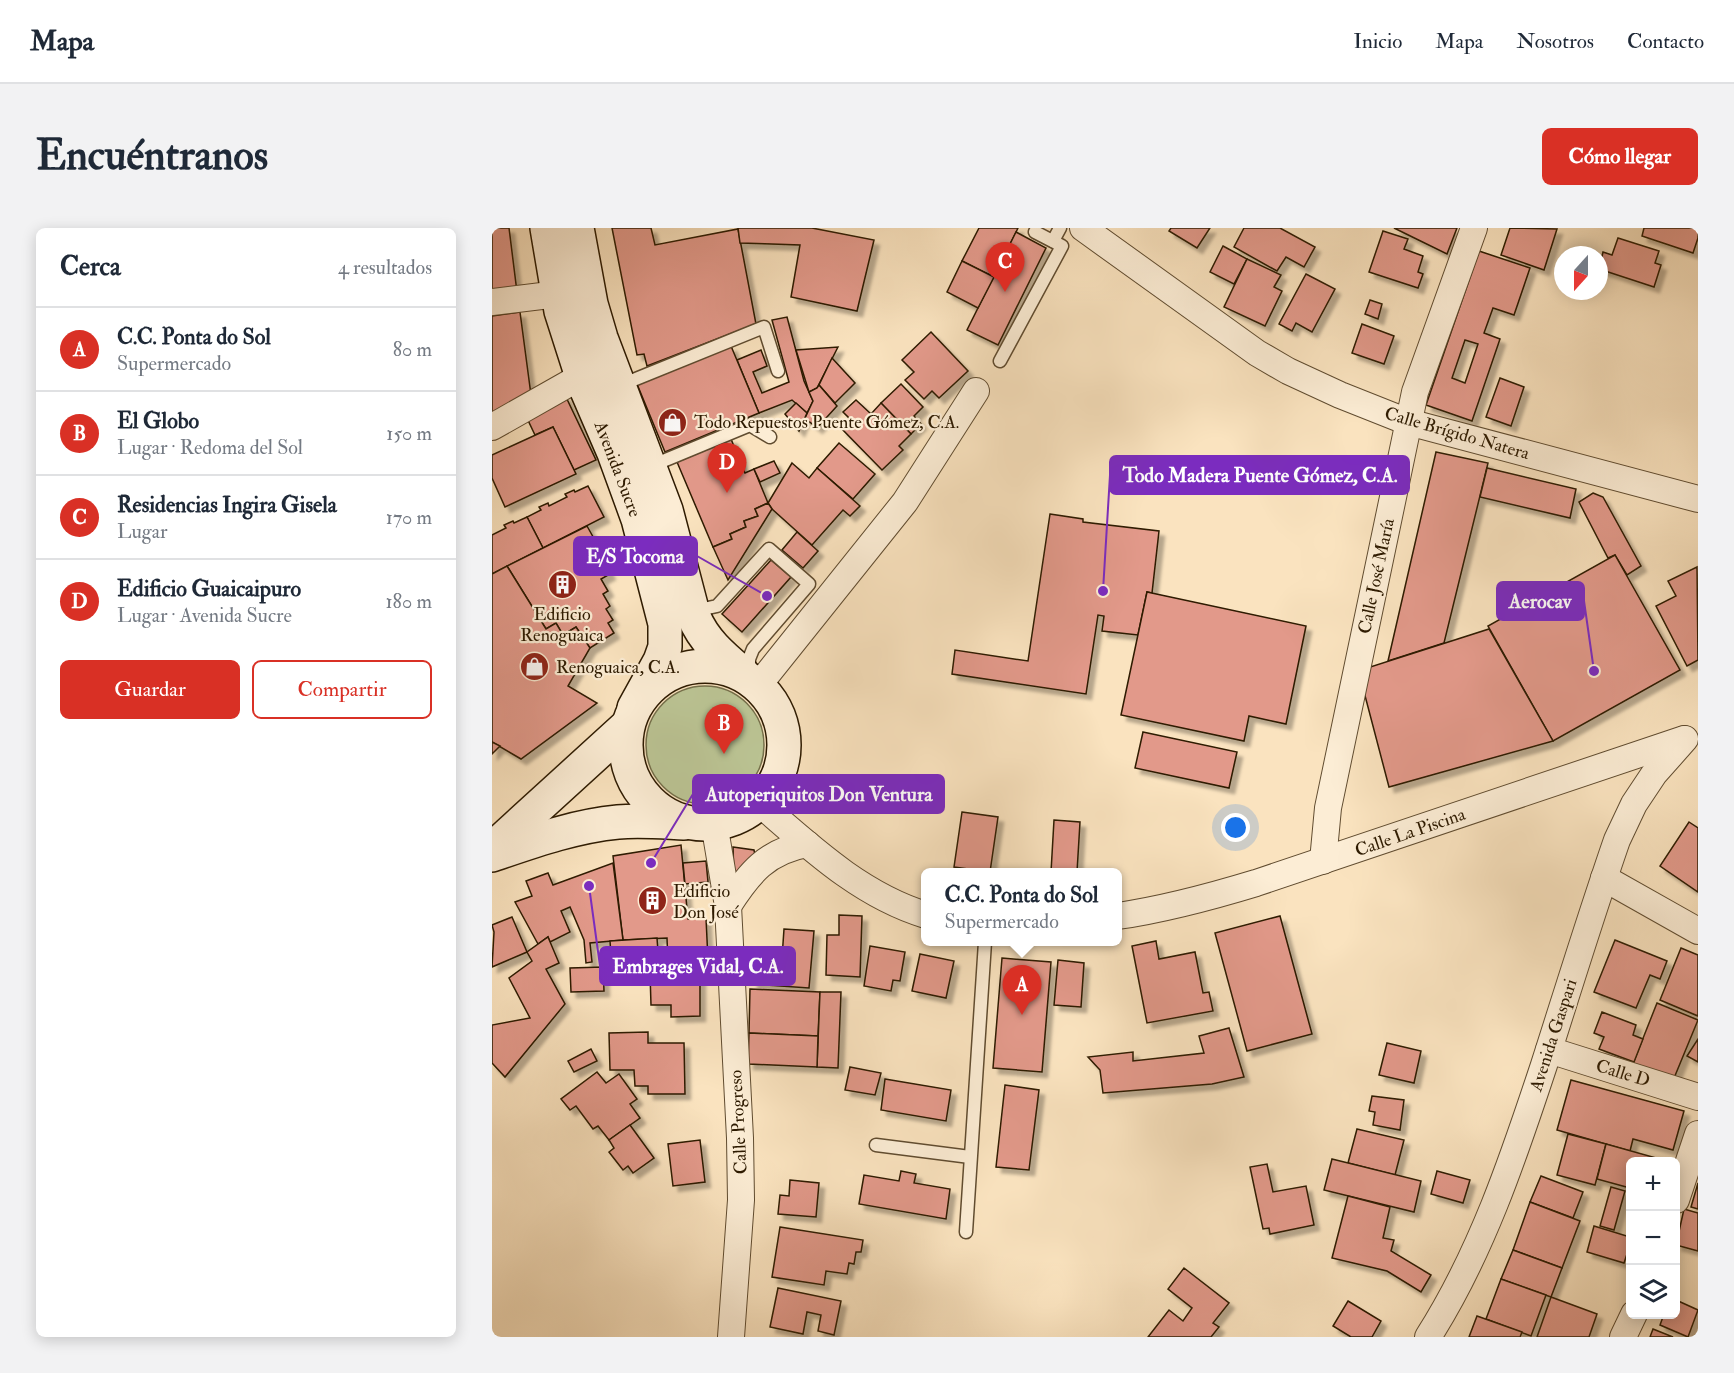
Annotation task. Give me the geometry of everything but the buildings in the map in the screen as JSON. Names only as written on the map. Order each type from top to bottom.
[{"type":"street","name":"Avenida Sucre","points":[[492,849],[631,717],[665,647],[665,624],[638,519],[582,376],[561,311],[547,228]]},
{"type":"street","name":"Avenida Sucre","points":[[577,228],[591,304],[618,386],[651,466],[666,510],[692,611],[699,628],[709,642],[753,684]]},
{"type":"street","name":"Calle Brígido Natera","points":[[1083,228],[1257,352],[1288,371],[1340,396],[1408,422],[1698,499]]},
{"type":"street","name":"Calle José María","points":[[1323,861],[1328,808],[1415,392],[1474,228]]},
{"type":"street","points":[[492,302],[558,294]]},
{"type":"street","points":[[492,427],[582,376]]},
{"type":"street","points":[[753,684],[905,502],[976,391]]},
{"type":"street","points":[[492,855],[565,832],[601,824],[621,822],[704,823],[733,819],[750,810],[774,782],[781,764],[784,745],[782,726],[775,709],[764,693],[753,684],[723,669],[695,666],[676,671],[660,680],[646,692],[631,717],[626,744],[628,763],[634,781],[659,809],[676,818],[704,823]]},
{"type":"street","name":"Calle La Piscina","points":[[1122,916],[1150,912],[1198,901],[1323,861],[1691,735]]},
{"type":"street","name":"Avenida Gaspari","points":[[1428,1337],[1464,1274],[1519,1140],[1617,840],[1634,804],[1654,774],[1691,735]]},
{"type":"street","points":[[758,802],[807,844],[855,880],[881,897],[921,913]]},
{"type":"street","name":"Calle Progreso","points":[[704,823],[728,906],[741,1200],[731,1337]]},
{"type":"street","points":[[728,906],[755,868],[789,847],[807,844]]},
{"type":"street","points":[[1604,878],[1698,931]]},
{"type":"street","name":"Calle D","points":[[1549,1050],[1698,1096]]},
{"type":"street","points":[[1680,1188],[1698,1134]]},
{"type":"street","points":[[1623,1337],[1632,1319]]},
{"type":"lane","points":[[1053,242],[1060,228]]},
{"type":"lane","points":[[1000,361],[1062,246],[1035,232]]},
{"type":"lane","points":[[618,386],[764,327],[778,370]]},
{"type":"lane","points":[[651,466],[750,425],[770,437]]},
{"type":"lane","points":[[692,611],[717,606],[769,549],[809,585],[753,649],[749,659],[753,684]]},
{"type":"lane","points":[[966,1232],[984,946]]},
{"type":"lane","points":[[876,1145],[970,1158]]},
{"type":"green space","points":[[705,686],[716,687],[738,696],[754,712],[763,734],[763,756],[754,778],[738,794],[716,803],[705,804],[694,803],[672,794],[656,778],[647,756],[646,745],[647,734],[656,712],[672,696],[694,687]]},
{"type":"place","name":"Residencias Ingira Gisela","points":[[1005,292]]},
{"type":"place","name":"Todo Repuestos Puente Gómez, C.A.","points":[[673,422]]},
{"type":"place","name":"Edificio Guaicaipuro","points":[[727,493]]},
{"type":"place","name":"Edificio Renoguaica","points":[[562,585]]},
{"type":"place","name":"Todo Madera Puente Gómez, C.A.","points":[[1103,591]]},
{"type":"place","name":"E/S Tocoma","points":[[767,596]]},
{"type":"place","name":"Renoguaica, C.A.","points":[[535,667]]},
{"type":"place","name":"Aerocav","points":[[1594,671]]},
{"type":"place","name":"El Globo","points":[[724,754]]},
{"type":"place","name":"Autoperiquitos Don Ventura","points":[[651,863]]},
{"type":"place","name":"Embrages Vidal, C.A.","points":[[589,886]]},
{"type":"place","name":"Edificio Don José","points":[[652,901]]},
{"type":"place","name":"C.C. Ponta do Sol","points":[[1022,1015]]}]
